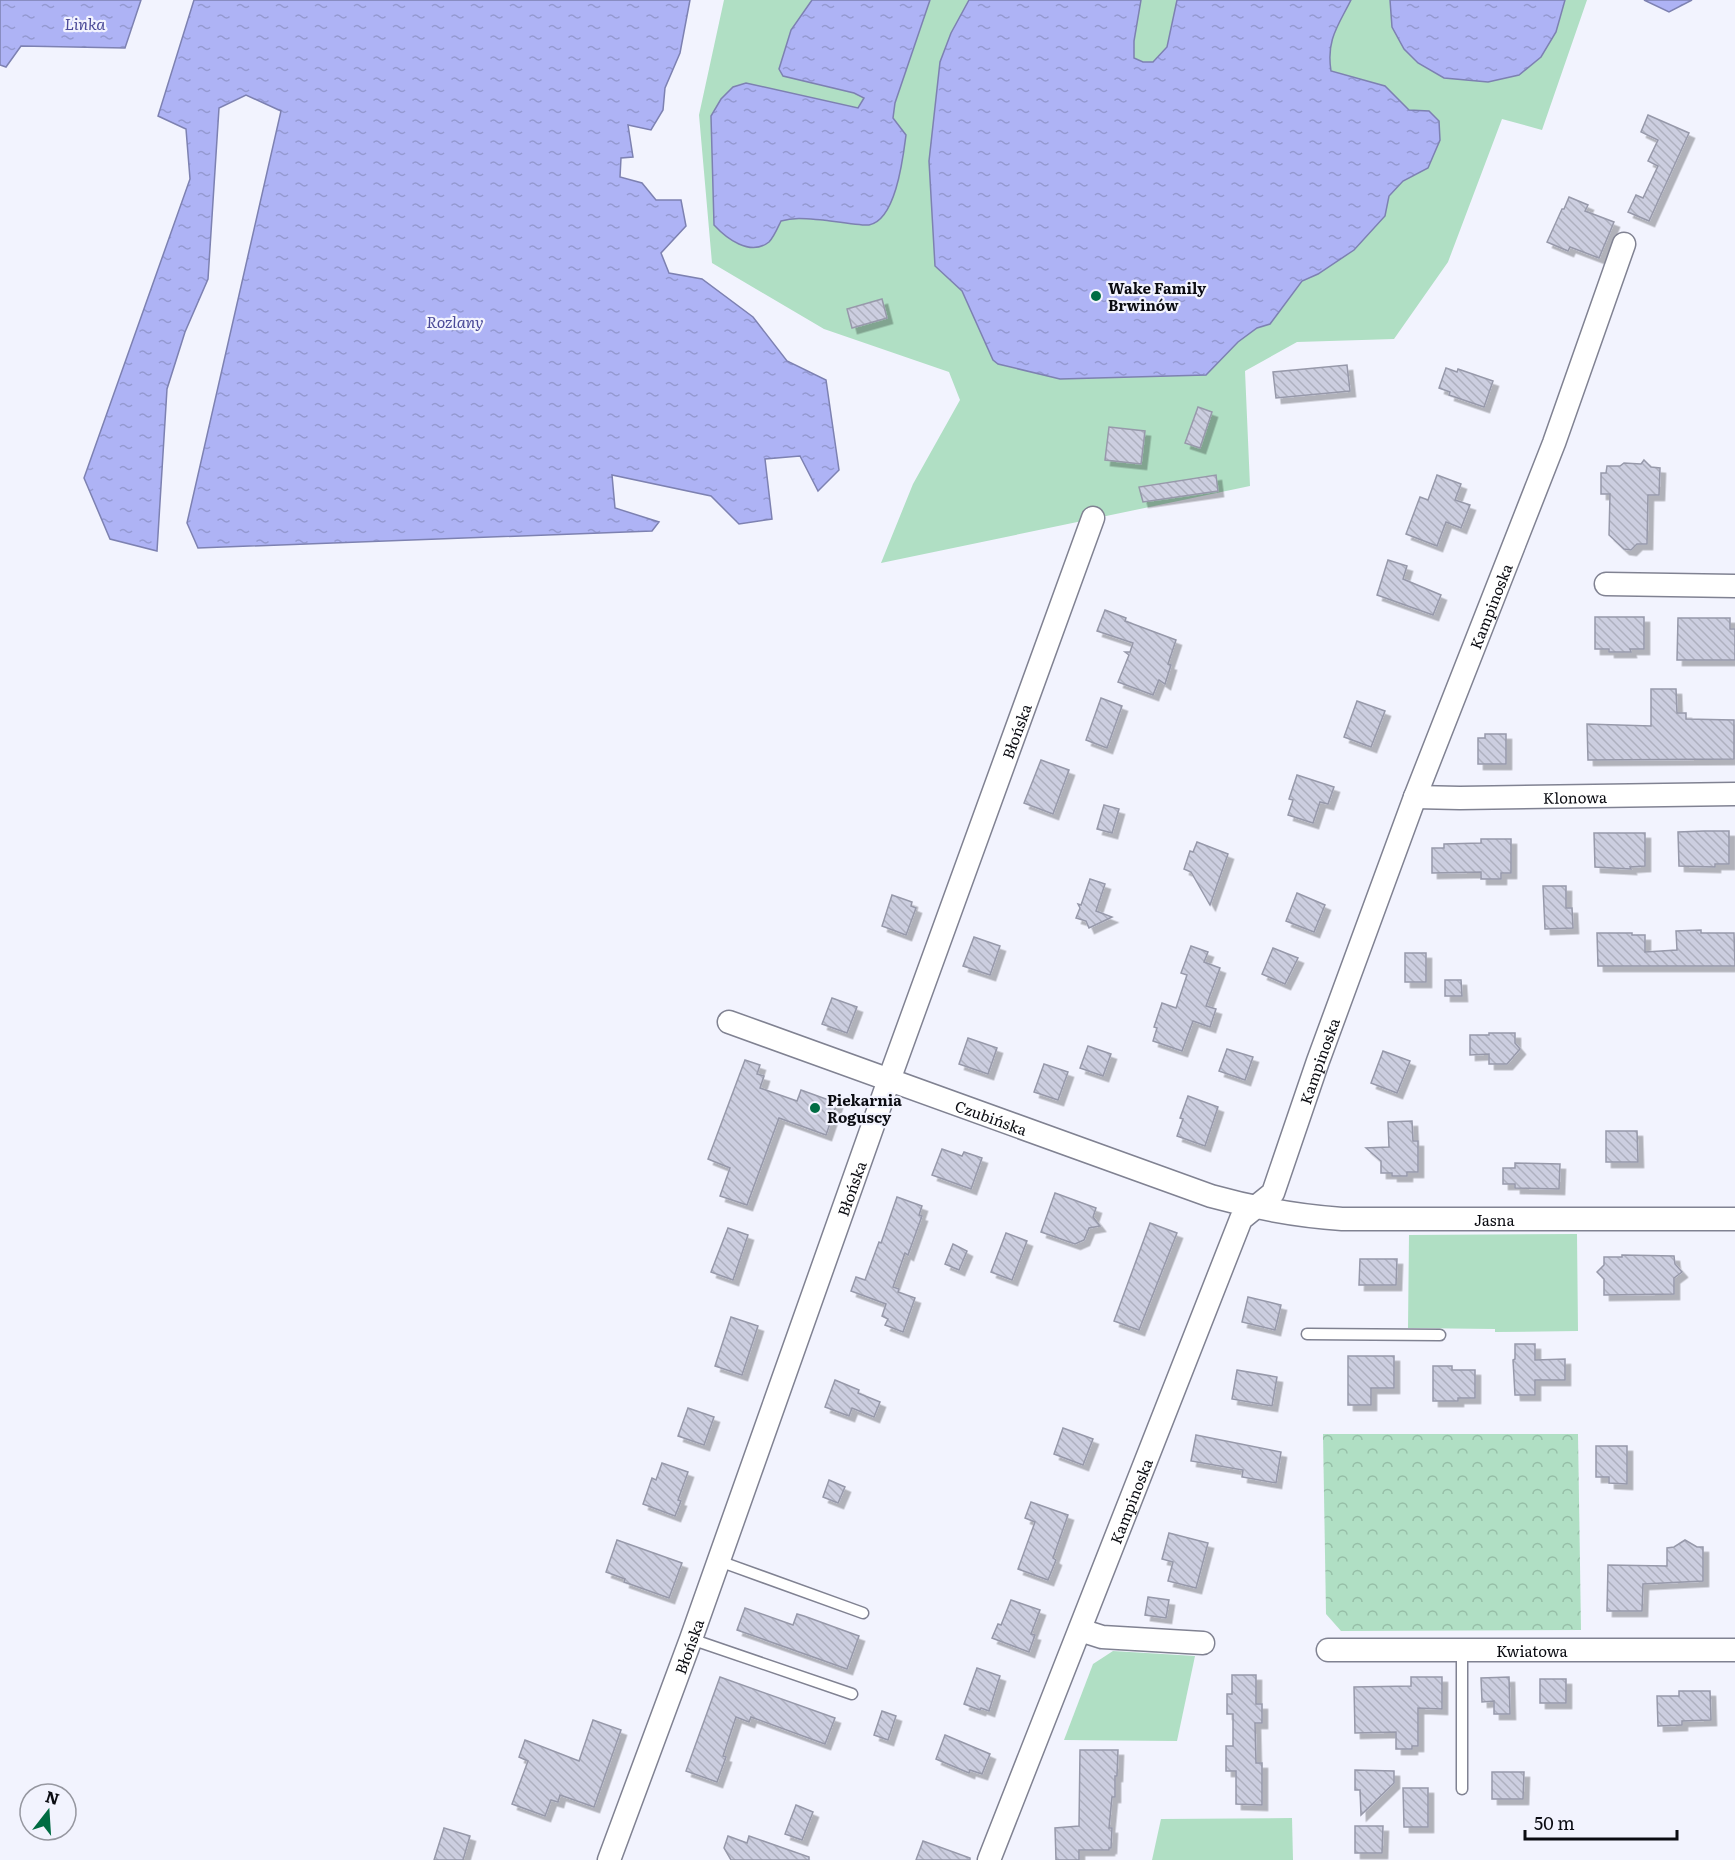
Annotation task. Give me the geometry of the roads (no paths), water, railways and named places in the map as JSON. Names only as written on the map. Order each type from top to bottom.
[{"type":"street","name":"Kampinoska","points":[[989,1860],[1241,1219],[1273,1193],[1414,796],[1554,443],[1624,244]]},
{"type":"street","name":"Błońska","points":[[609,1860],[691,1639],[889,1080],[1093,518]]},
{"type":"street","points":[[1606,584],[1735,586]]},
{"type":"street","name":"Klonowa","points":[[1414,796],[1460,798],[1735,794]]},
{"type":"street","name":"Czubińska","points":[[729,1023],[1211,1196],[1255,1207]]},
{"type":"street","name":"Jasna","points":[[1255,1207],[1308,1217],[1342,1219],[1735,1219]]},
{"type":"street","points":[[1080,1630],[1102,1637],[1203,1643]]},
{"type":"street","name":"Kwiatowa","points":[[1328,1650],[1735,1650]]},
{"type":"lane","points":[[1307,1334],[1440,1335]]},
{"type":"lane","points":[[719,1561],[863,1612]]},
{"type":"lane","points":[[691,1639],[852,1694]]},
{"type":"lane","points":[[1462,1650],[1462,1790]]},
{"type":"water","name":"Linka","points":[[0,0],[141,0],[125,48],[21,46],[6,67],[0,65]]},
{"type":"water","name":"Rozlany","points":[[194,0],[690,0],[680,53],[665,88],[663,110],[651,130],[628,125],[633,157],[621,158],[620,177],[642,183],[656,200],[681,200],[686,226],[661,253],[669,273],[702,279],[753,317],[787,361],[826,380],[839,470],[818,491],[800,456],[765,459],[772,519],[739,524],[711,496],[612,475],[615,508],[659,522],[652,531],[198,548],[187,523],[281,111],[246,95],[219,108],[208,279],[185,332],[167,389],[157,551],[110,539],[84,478],[190,179],[186,129],[158,116]]},
{"type":"water","points":[[812,0],[930,0],[895,103],[893,118],[906,135],[896,187],[886,212],[878,221],[869,225],[807,219],[786,220],[781,221],[769,242],[754,248],[746,247],[732,240],[714,225],[711,116],[721,99],[733,87],[746,83],[858,108],[864,98],[854,93],[783,76],[779,69],[791,30]]},
{"type":"water","points":[[969,0],[1141,0],[1134,41],[1134,58],[1143,62],[1153,62],[1167,47],[1177,0],[1351,0],[1332,42],[1331,71],[1385,86],[1409,110],[1429,111],[1439,121],[1440,140],[1428,168],[1403,181],[1389,196],[1385,216],[1354,250],[1318,274],[1302,281],[1270,324],[1257,328],[1238,342],[1206,375],[1060,379],[998,364],[993,360],[962,291],[935,266],[929,161],[940,62],[951,33]]},
{"type":"water","points":[[1390,0],[1565,0],[1556,32],[1541,57],[1519,75],[1488,82],[1444,78],[1418,63],[1404,49],[1392,27]]},
{"type":"water","points":[[1644,0],[1692,0],[1669,12]]},
{"type":"place","name":"Wake Family Brwinów","points":[[1096,296]]},
{"type":"place","name":"Piekarnia Roguscy","points":[[815,1108]]}]
